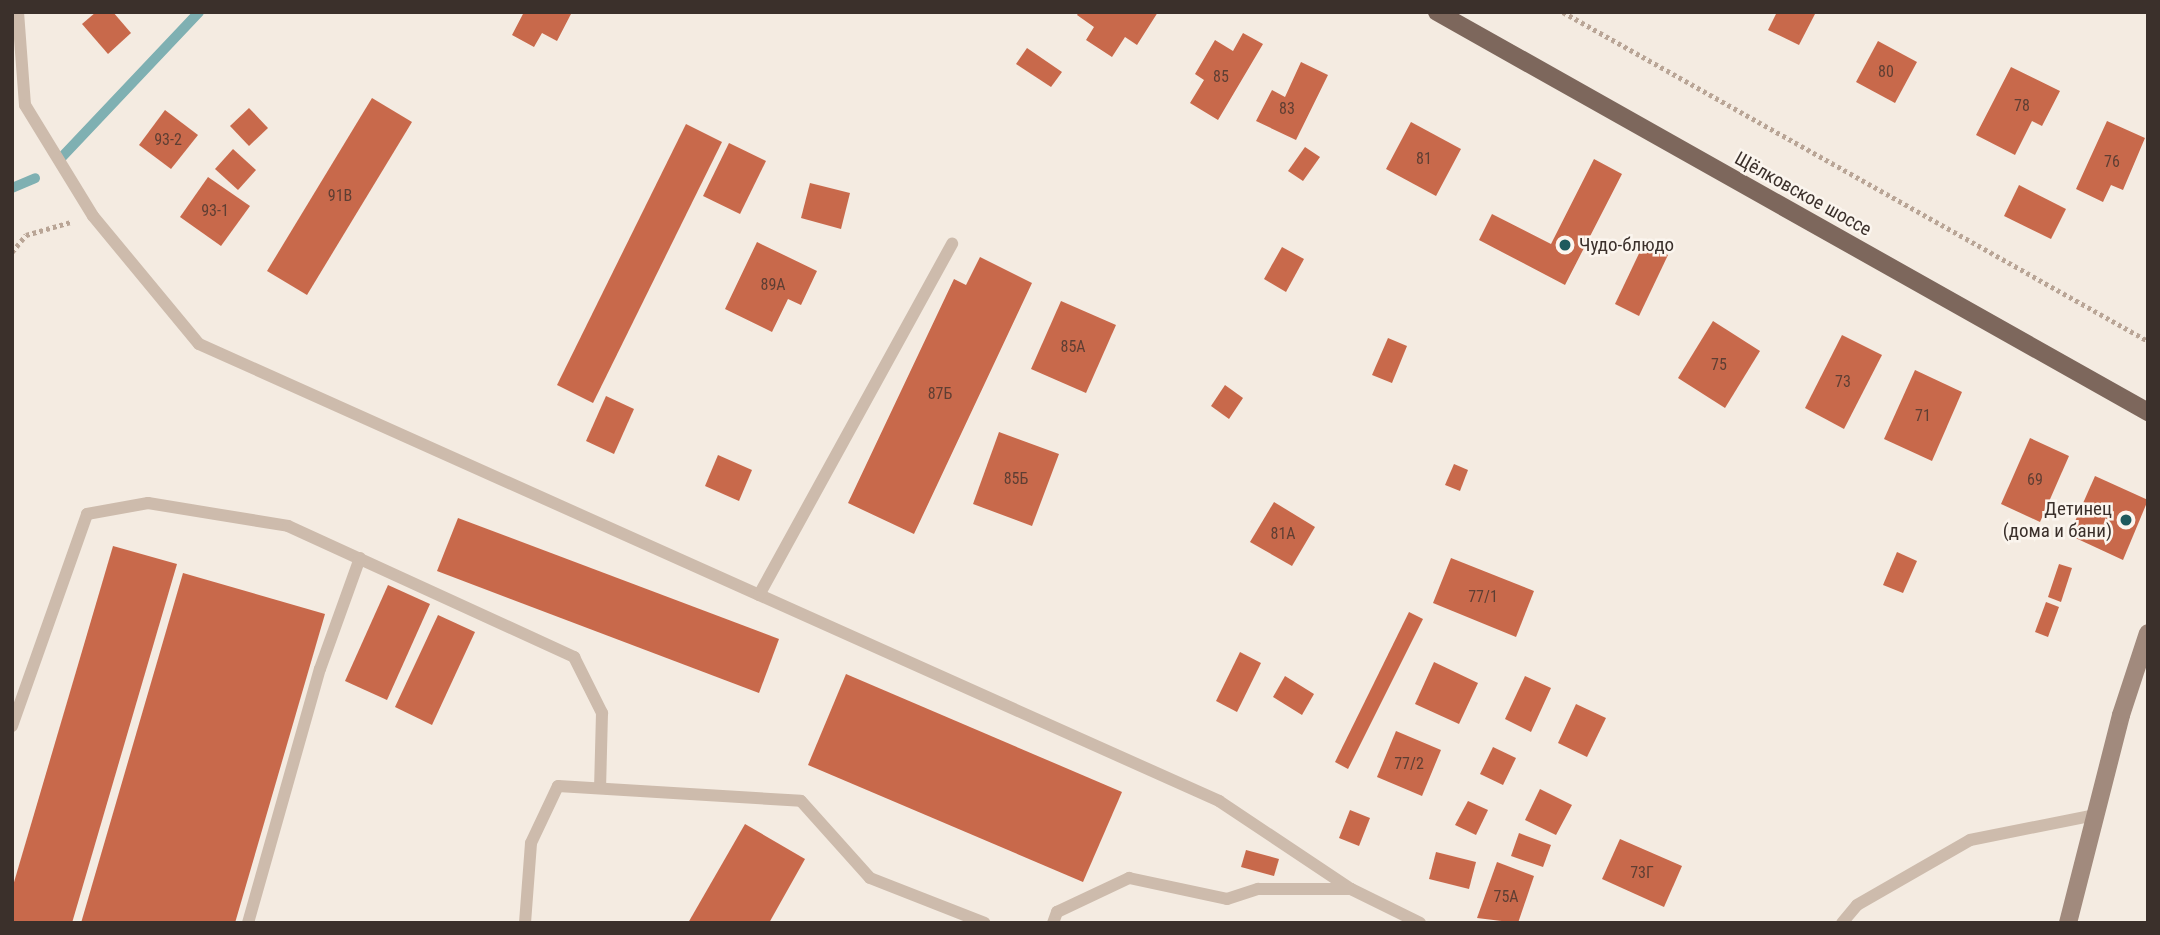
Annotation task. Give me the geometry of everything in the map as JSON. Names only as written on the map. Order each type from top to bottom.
[{"type":"main road","name":"Щёлковское шоссе","points":[[1437,12],[2148,412]]},
{"type":"main road","points":[[2068,923],[2095,815],[2148,633]]},
{"type":"lane","points":[[18,12],[19,104],[93,216],[199,344],[1219,802],[1351,889],[1420,923]]},
{"type":"lane","points":[[759,596],[952,244]]},
{"type":"lane","points":[[12,726],[87,514],[148,503],[288,526],[574,657],[602,713],[600,788]]},
{"type":"lane","points":[[248,923],[320,669],[360,558]]},
{"type":"lane","points":[[525,923],[531,844],[558,786],[801,801],[870,878],[985,923]]},
{"type":"lane","points":[[1842,923],[1857,905],[1970,840],[2095,815]]},
{"type":"lane","points":[[1053,923],[1057,912],[1129,878],[1227,899],[1258,889],[1351,889]]},
{"type":"path","points":[[1563,12],[2148,341]]},
{"type":"path","points":[[12,253],[26,235],[93,216]]},
{"type":"building","points":[[96,12],[113,12],[131,33],[108,54],[82,24]]},
{"type":"building","points":[[524,12],[572,12],[557,41],[542,33],[534,47],[512,35]]},
{"type":"building","points":[[1079,12],[1158,12],[1137,45],[1125,37],[1112,57],[1086,40],[1094,27],[1077,15]]},
{"type":"building","points":[[1777,12],[1816,12],[1799,45],[1768,30]]},
{"type":"building","points":[[1243,33],[1263,44],[1218,120],[1190,103],[1204,80],[1195,74],[1215,40],[1233,51]]},
{"type":"building","points":[[1878,41],[1917,62],[1895,103],[1856,82]]},
{"type":"building","points":[[1027,48],[1062,72],[1051,87],[1016,64]]},
{"type":"building","points":[[1301,62],[1328,75],[1296,140],[1256,121],[1272,90],[1285,97]]},
{"type":"building","points":[[2011,67],[2060,91],[2042,126],[2032,121],[2015,155],[1976,135]]},
{"type":"building","points":[[372,98],[412,122],[307,295],[267,271]]},
{"type":"building","points":[[249,108],[268,128],[249,146],[230,126]]},
{"type":"building","points":[[165,110],[198,135],[171,169],[139,145]]},
{"type":"building","points":[[2107,121],[2145,138],[2123,190],[2111,185],[2103,202],[2076,189]]},
{"type":"building","points":[[1411,122],[1461,149],[1436,196],[1386,169]]},
{"type":"building","points":[[686,124],[722,142],[593,403],[557,385]]},
{"type":"building","points":[[729,143],[766,161],[740,214],[703,196]]},
{"type":"building","points":[[1305,147],[1320,157],[1303,181],[1288,171]]},
{"type":"building","points":[[233,149],[256,170],[238,190],[215,169]]},
{"type":"building","points":[[1594,159],[1622,174],[1565,285],[1479,240],[1492,214],[1551,244]]},
{"type":"building","points":[[208,177],[250,206],[221,246],[180,217]]},
{"type":"building","points":[[810,183],[850,193],[841,229],[801,218]]},
{"type":"building","points":[[2019,185],[2066,209],[2051,239],[2004,216]]},
{"type":"building","points":[[757,242],[817,271],[801,305],[788,299],[772,332],[725,309]]},
{"type":"building","points":[[1644,243],[1668,255],[1639,316],[1615,304]]},
{"type":"building","points":[[1282,247],[1304,259],[1286,292],[1264,279]]},
{"type":"building","points":[[980,257],[1032,283],[914,534],[848,503],[954,279],[966,285]]},
{"type":"building","points":[[1061,301],[1116,325],[1086,393],[1031,369]]},
{"type":"building","points":[[1713,321],[1760,351],[1725,408],[1678,378]]},
{"type":"building","points":[[1842,335],[1882,355],[1844,429],[1805,408]]},
{"type":"building","points":[[1388,338],[1407,346],[1392,383],[1372,375]]},
{"type":"building","points":[[1915,370],[1962,392],[1932,461],[1884,439]]},
{"type":"building","points":[[1225,385],[1243,398],[1229,419],[1211,406]]},
{"type":"building","points":[[606,396],[634,409],[614,454],[586,441]]},
{"type":"building","points":[[999,432],[1059,454],[1032,526],[973,504]]},
{"type":"building","points":[[2030,438],[2069,456],[2040,522],[2001,504]]},
{"type":"building","points":[[718,455],[752,470],[739,501],[705,486]]},
{"type":"building","points":[[1454,464],[1468,470],[1460,491],[1445,485]]},
{"type":"building","points":[[2095,476],[2148,500],[2123,560],[2069,535]]},
{"type":"building","points":[[1274,502],[1315,527],[1292,566],[1250,542]]},
{"type":"building","points":[[458,518],[779,639],[759,693],[437,571]]},
{"type":"building","points":[[113,546],[177,564],[72,923],[12,923],[12,889]]},
{"type":"building","points":[[1897,552],[1917,561],[1903,593],[1883,585]]},
{"type":"building","points":[[1451,558],[1534,591],[1516,637],[1433,603]]},
{"type":"building","points":[[2059,564],[2072,568],[2061,602],[2048,597]]},
{"type":"building","points":[[183,573],[325,614],[235,923],[81,923]]},
{"type":"building","points":[[388,585],[430,604],[387,700],[345,681]]},
{"type":"building","points":[[2046,602],[2059,607],[2048,637],[2035,632]]},
{"type":"building","points":[[1409,612],[1423,619],[1348,769],[1335,762]]},
{"type":"building","points":[[438,615],[475,632],[432,725],[395,707]]},
{"type":"building","points":[[1240,652],[1261,663],[1237,712],[1216,701]]},
{"type":"building","points":[[1434,662],[1478,683],[1459,724],[1415,704]]},
{"type":"building","points":[[846,674],[1122,792],[1083,882],[808,765]]},
{"type":"building","points":[[1285,676],[1314,694],[1302,715],[1273,697]]},
{"type":"building","points":[[1525,676],[1551,688],[1531,732],[1505,719]]},
{"type":"building","points":[[1576,704],[1606,718],[1587,757],[1558,743]]},
{"type":"building","points":[[1396,731],[1441,750],[1422,796],[1377,777]]},
{"type":"building","points":[[1493,747],[1516,758],[1503,785],[1480,774]]},
{"type":"building","points":[[1540,789],[1572,805],[1556,835],[1525,820]]},
{"type":"building","points":[[1468,801],[1488,810],[1476,835],[1455,825]]},
{"type":"building","points":[[1350,810],[1370,818],[1359,846],[1339,838]]},
{"type":"building","points":[[745,824],[805,859],[769,923],[688,923]]},
{"type":"building","points":[[1519,833],[1551,845],[1543,867],[1511,856]]},
{"type":"building","points":[[1620,839],[1682,866],[1664,907],[1602,879]]},
{"type":"building","points":[[1246,850],[1279,859],[1274,876],[1241,867]]},
{"type":"building","points":[[1436,852],[1476,862],[1469,889],[1429,879]]},
{"type":"building","points":[[1497,862],[1534,876],[1518,923],[1477,918]]},
{"type":"waterway","points":[[61,158],[199,12]]},
{"type":"waterway","points":[[12,188],[35,178]]},
{"type":"place","name":"Чудо-блюдо","points":[[1565,245]]},
{"type":"place","name":"Детинец (дома и бани)","points":[[2126,520]]}]
